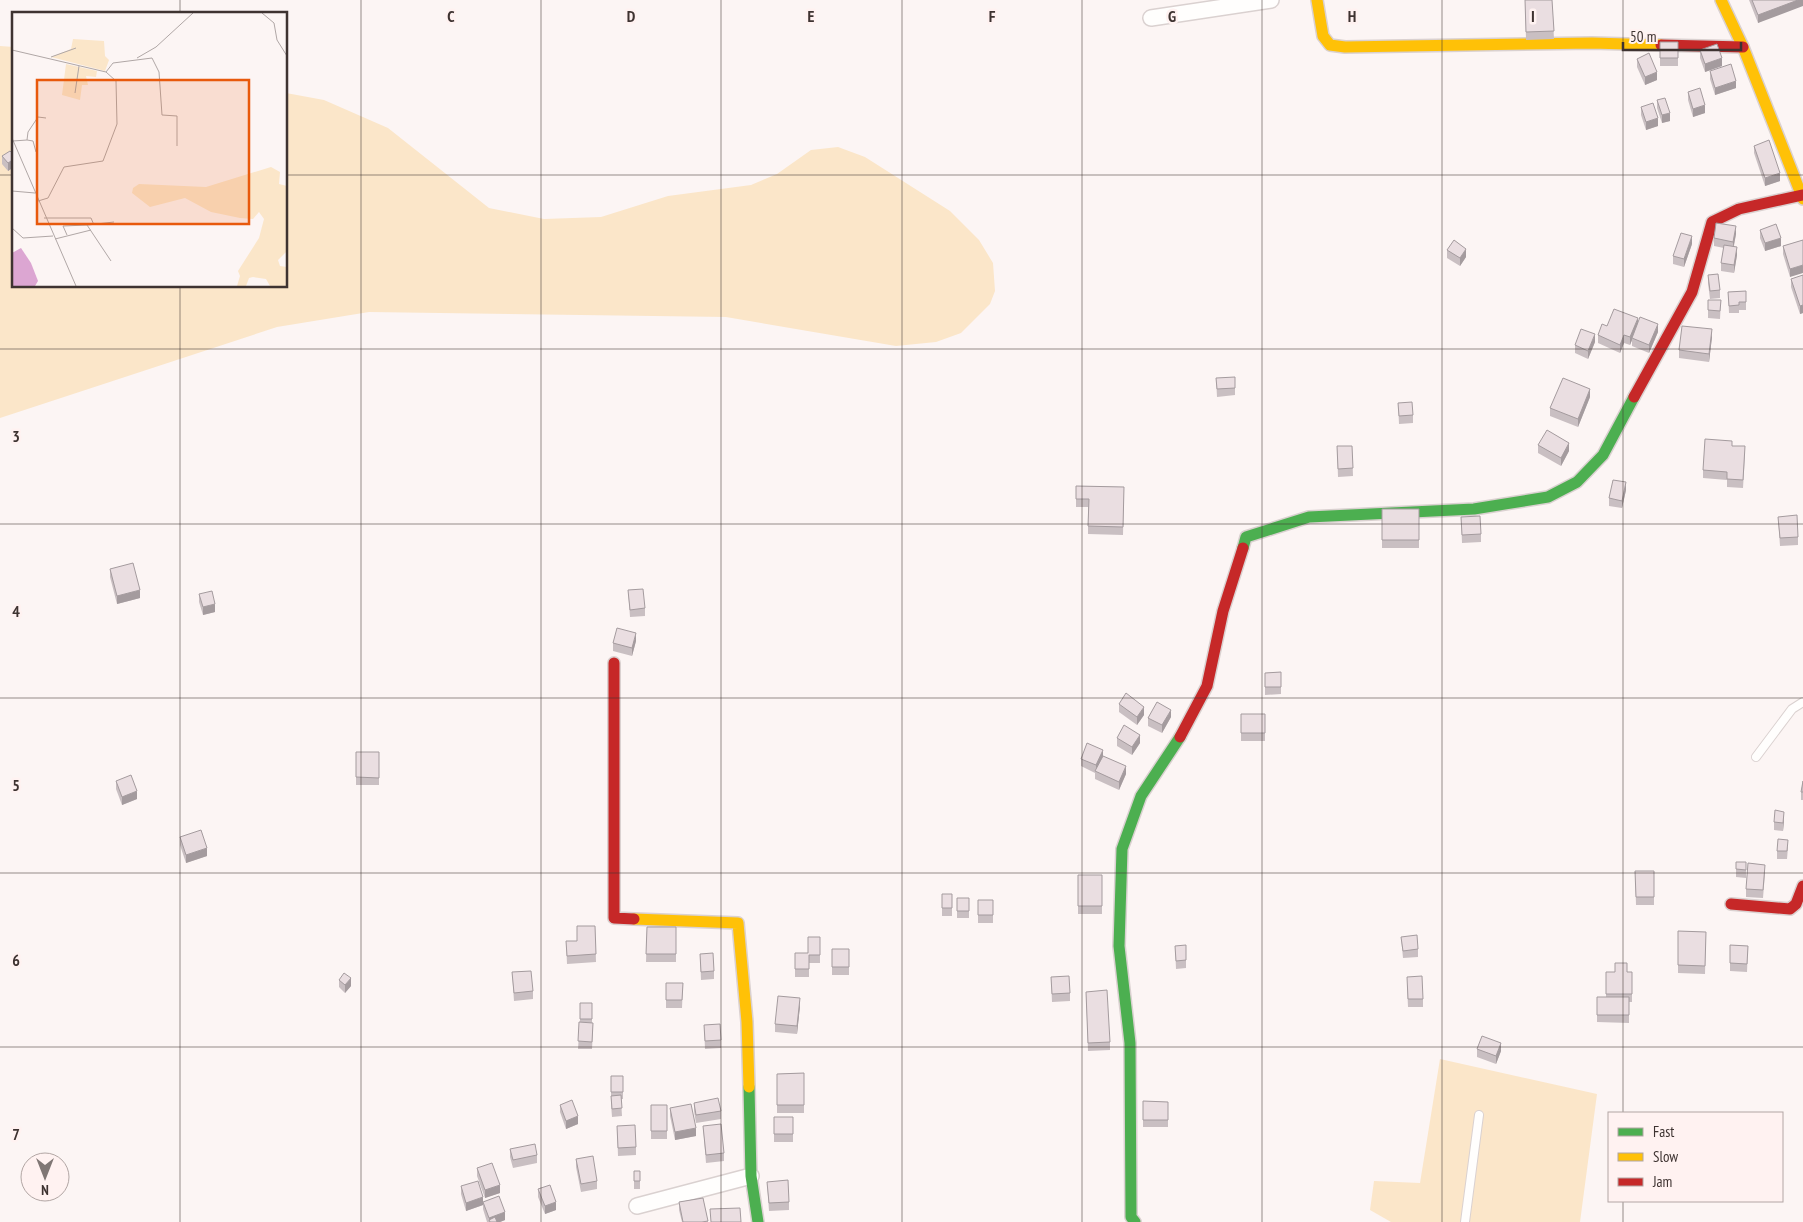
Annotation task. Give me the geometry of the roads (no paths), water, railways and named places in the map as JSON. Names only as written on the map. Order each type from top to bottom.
[{"type":"street","points":[[1150,18],[1271,0]]},
{"type":"street","points":[[1317,0],[1323,36],[1330,45],[1345,47],[1592,43],[1743,47]]},
{"type":"street","points":[[1135,1222],[1131,1217],[1130,1043],[1119,946],[1122,850],[1141,796],[1182,733],[1207,686],[1223,611],[1246,537],[1309,517],[1474,509],[1548,497],[1577,482],[1603,455],[1664,340],[1692,292],[1712,222],[1739,209],[1802,197],[1743,47],[1720,0]]},
{"type":"street","points":[[614,663],[614,918],[738,923],[747,1022],[751,1176],[758,1222]]},
{"type":"street","points":[[1731,904],[1790,909],[1796,904],[1803,886]]},
{"type":"street","points":[[637,1206],[751,1176]]},
{"type":"lane","points":[[1756,757],[1792,709],[1803,702]]},
{"type":"lane","points":[[1465,1222],[1478,1115]]}]
